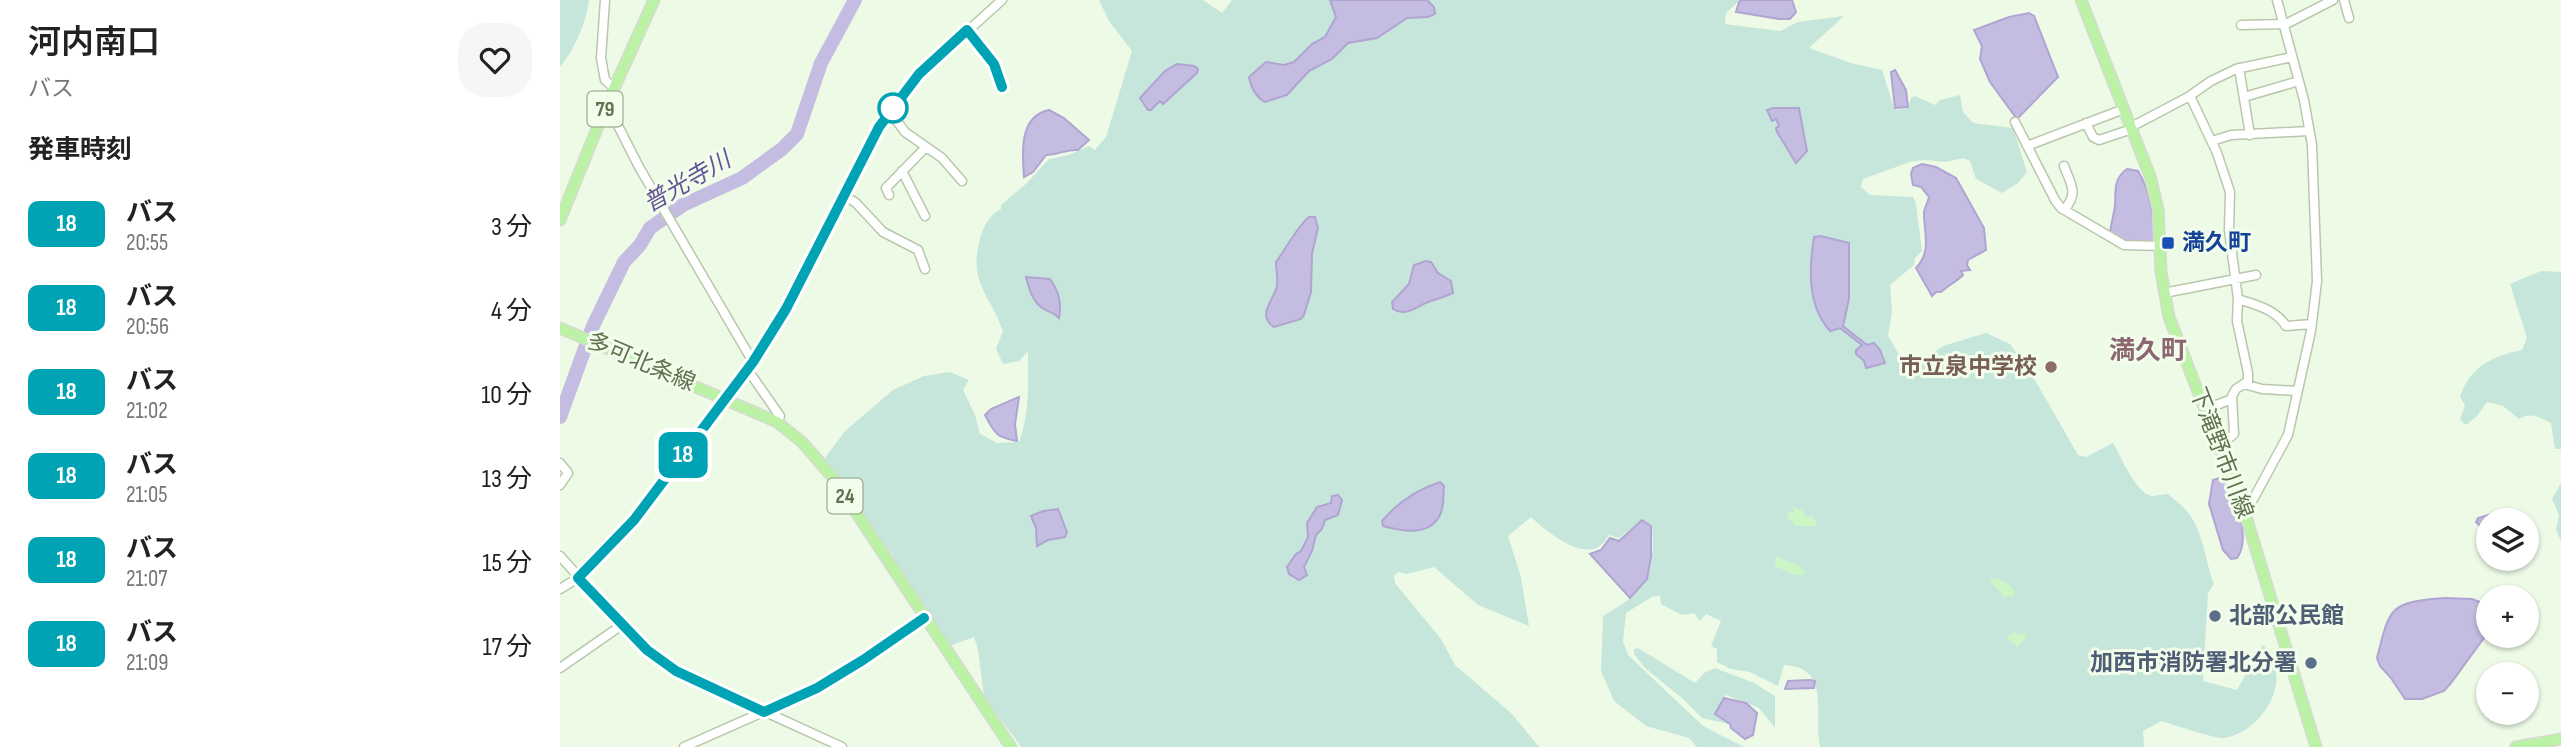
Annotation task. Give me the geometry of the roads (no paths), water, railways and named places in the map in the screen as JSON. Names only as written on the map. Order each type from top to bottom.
[{"type":"main road","name":"79","points":[[560,220],[607,104],[654,0]]},
{"type":"main road","name":"下滝野市川線","points":[[2081,0],[2132,128],[2155,198],[2164,293],[2174,334],[2244,510],[2316,747]]},
{"type":"main road","name":"多可北条線","points":[[560,328],[777,422],[802,442],[834,479],[1011,747]]},
{"type":"main road","points":[[2516,747],[2561,739]]},
{"type":"street","points":[[605,0],[601,58],[605,80],[614,88]]},
{"type":"street","points":[[560,589],[578,578],[634,520],[753,362],[786,309],[879,127],[890,111],[919,74],[1002,0]]},
{"type":"street","points":[[2244,510],[2250,505],[2288,435],[2312,324],[2317,273],[2309,131],[2299,81],[2277,0]]},
{"type":"street","points":[[2241,25],[2284,24],[2333,0]]},
{"type":"street","points":[[2344,0],[2349,18]]},
{"type":"street","points":[[967,30],[994,64],[1002,87]]},
{"type":"street","points":[[2086,123],[2092,137],[2099,141],[2132,128],[2190,96],[2211,81],[2239,68],[2292,57]]},
{"type":"street","points":[[2239,68],[2250,135]]},
{"type":"street","points":[[2244,97],[2299,81]]},
{"type":"street","points":[[2190,96],[2212,141],[2230,192],[2229,230],[2238,299],[2236,321],[2248,373],[2248,381],[2236,389],[2232,399],[2234,434],[2220,445]]},
{"type":"street","points":[[885,103],[905,132],[942,158],[962,181]]},
{"type":"street","points":[[607,104],[639,167],[753,362]]},
{"type":"street","points":[[2027,146],[2124,109]]},
{"type":"street","points":[[2015,122],[2054,200],[2064,210],[2124,245],[2161,246]]},
{"type":"street","points":[[2212,141],[2231,135],[2309,131]]},
{"type":"street","points":[[889,195],[886,188],[925,148]]},
{"type":"street","points":[[2064,166],[2073,198],[2064,210]]},
{"type":"street","points":[[902,171],[925,216]]},
{"type":"street","points":[[845,195],[883,232],[918,250],[925,269]]},
{"type":"street","points":[[2164,293],[2256,275]]},
{"type":"street","points":[[2238,299],[2272,311],[2280,316],[2286,326],[2312,324]]},
{"type":"street","points":[[746,372],[752,376],[779,416],[777,422]]},
{"type":"street","points":[[2244,384],[2262,389],[2297,391]]},
{"type":"street","points":[[2206,409],[2232,399]]},
{"type":"street","points":[[560,463],[568,473],[560,485]]},
{"type":"street","points":[[560,556],[647,650],[676,671],[842,747]]},
{"type":"street","points":[[684,747],[817,688],[924,618]]},
{"type":"street","points":[[560,667],[622,625]]},
{"type":"waterway","name":"普光寺川","points":[[560,417],[593,326],[624,262],[640,245],[650,228],[683,205],[742,178],[782,149],[797,134],[821,63],[855,0]]},
{"type":"place","name":"満久町","points":[[2168,243]]},
{"type":"place","name":"市立泉中学校","points":[[2051,367]]},
{"type":"place","name":"北部公民館","points":[[2215,616]]},
{"type":"place","name":"加西市消防署北分署","points":[[2311,663]]},
{"type":"district","name":"満久町","points":[[2148,351]]}]
